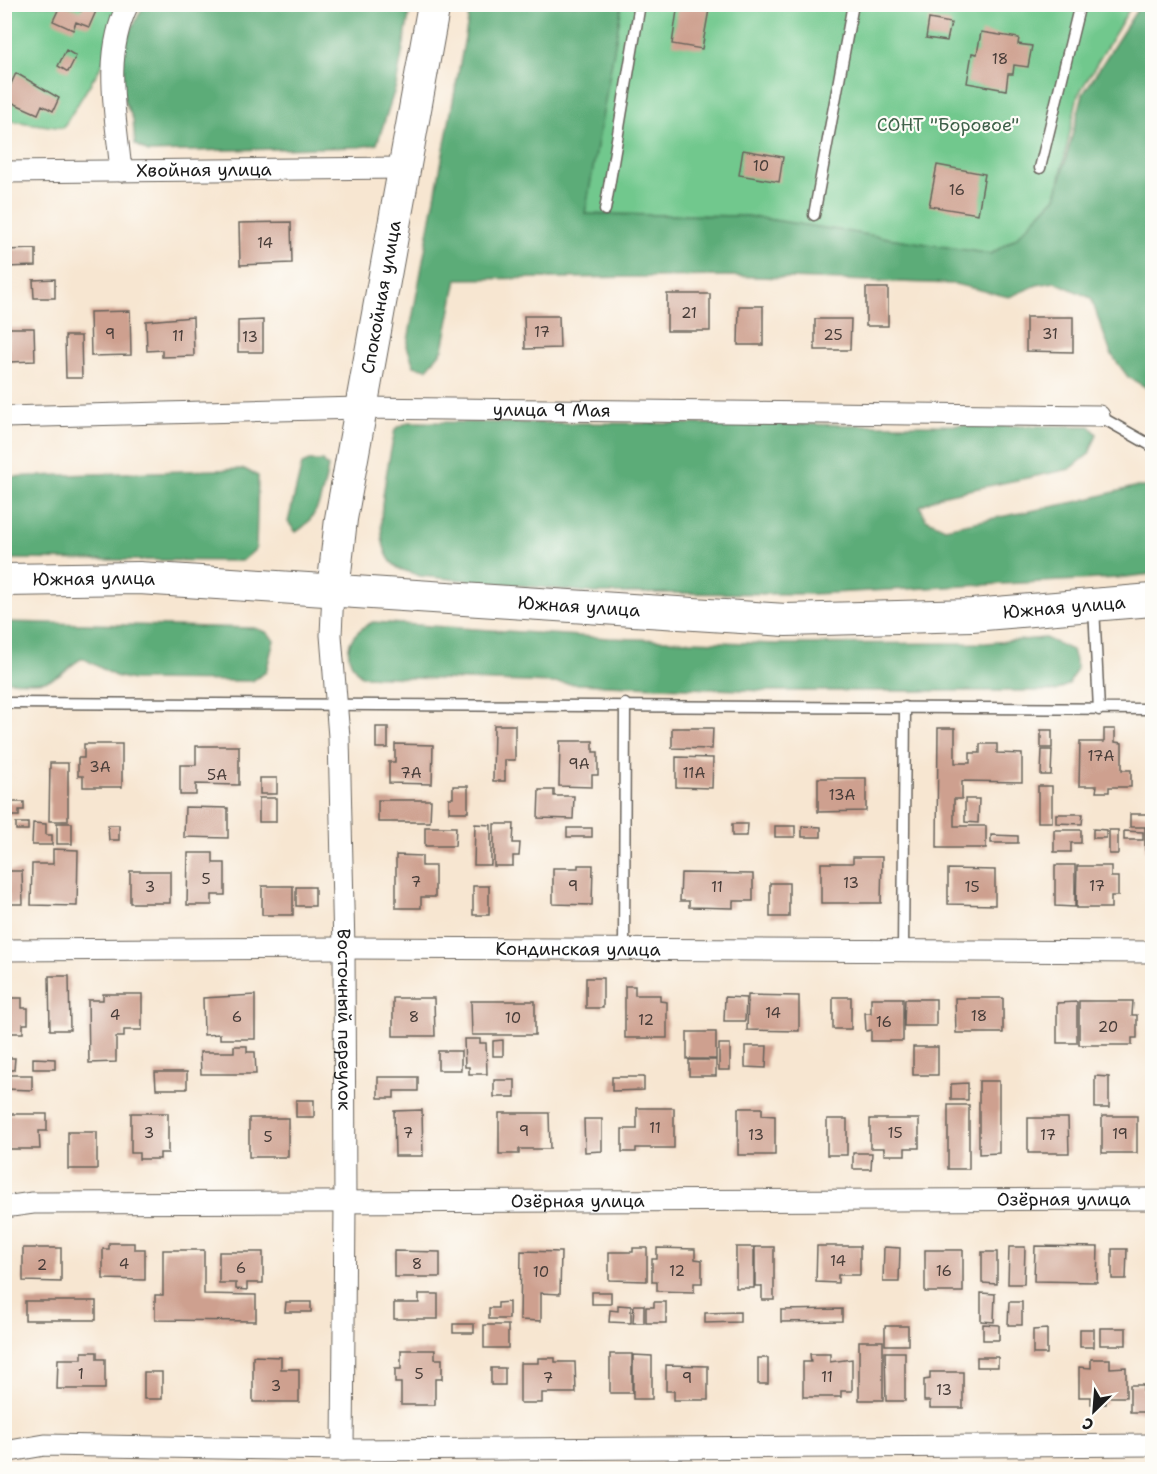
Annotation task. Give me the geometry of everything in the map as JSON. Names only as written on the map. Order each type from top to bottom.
[{"type":"main road","name":"Спокойная улица","points":[[333,591],[341,519],[360,408],[434,4]]},
{"type":"main road","name":"Южная улица","points":[[4,580],[139,578],[786,620],[972,615],[1152,600]]},
{"type":"street","points":[[121,171],[112,66],[114,44],[128,4]]},
{"type":"street","name":"Хвойная улица","points":[[4,172],[403,168]]},
{"type":"street","name":"улица 9 Мая","points":[[4,417],[360,408],[1099,416]]},
{"type":"street","name":"Восточный переулок","points":[[333,591],[332,635],[344,948],[343,1450]]},
{"type":"street","name":"Кондинская улица","points":[[4,950],[344,948],[1152,952]]},
{"type":"street","name":"Озёрная улица","points":[[4,1207],[33,1203],[345,1204],[1152,1199]]},
{"type":"street","points":[[4,1452],[45,1445],[343,1450],[1152,1446]]},
{"type":"street","points":[[4,1460],[8,1470]]},
{"type":"lane","points":[[605,210],[640,4]]},
{"type":"lane","points":[[814,215],[853,4]]},
{"type":"lane","points":[[1040,168],[1080,4]]},
{"type":"lane","points":[[1099,416],[1152,446]]},
{"type":"lane","points":[[1094,606],[1099,710]]},
{"type":"lane","points":[[4,703],[625,704],[1152,709]]},
{"type":"lane","points":[[624,951],[625,704]]},
{"type":"lane","points":[[903,952],[904,707]]},
{"type":"green space","points":[[5,5],[139,5],[63,128],[5,120]]},
{"type":"green space","points":[[144,5],[411,5],[396,86],[377,144],[359,147],[148,152],[135,144],[133,119],[124,100],[119,71],[124,43]]},
{"type":"green space","points":[[471,5],[622,5],[585,214],[747,216],[991,254],[1016,238],[1056,197],[1083,94],[1140,5],[1152,5],[1152,391],[1128,377],[1111,354],[1091,298],[1055,282],[1037,285],[1009,297],[955,284],[730,276],[457,279],[443,349],[427,369],[414,366],[407,346]]},
{"type":"green space","name":"СОНТ \"Боровое\"","points":[[621,5],[1132,5],[1078,95],[1056,197],[1016,238],[991,254],[747,216],[584,214]]},
{"type":"green space","points":[[408,422],[1090,426],[1097,434],[1089,454],[1070,469],[940,496],[920,506],[926,519],[945,528],[1080,501],[1134,487],[1152,487],[1152,574],[1117,578],[814,594],[596,593],[420,576],[398,568],[388,557],[383,542],[381,523],[385,482],[395,429]]},
{"type":"green space","points":[[309,461],[323,461],[328,467],[319,504],[310,520],[296,532],[288,522],[302,464]]},
{"type":"green space","points":[[244,469],[258,476],[256,549],[242,561],[5,559],[5,477]]},
{"type":"green space","points":[[5,622],[254,628],[266,632],[274,640],[266,672],[252,681],[133,680],[115,676],[83,658],[60,675],[50,679],[37,682],[5,681]]},
{"type":"green space","points":[[373,622],[609,638],[775,644],[986,643],[1045,638],[1072,650],[1077,668],[1069,684],[1056,691],[767,691],[361,676],[350,660],[349,645],[357,632]]},
{"type":"building","points":[[61,4],[81,11],[84,4],[97,9],[89,27],[76,22],[73,30],[53,21]]},
{"type":"building","points":[[678,4],[710,4],[702,49],[672,44]]},
{"type":"building","points":[[929,19],[951,23],[947,41],[926,38]]},
{"type":"building","points":[[981,32],[1019,38],[1018,44],[1032,46],[1028,67],[1014,65],[1013,74],[1008,74],[1006,90],[967,83],[972,53],[977,54]]},
{"type":"building","points":[[66,50],[76,56],[68,72],[58,66]]},
{"type":"building","points":[[16,73],[59,98],[53,111],[42,105],[38,114],[4,99]]},
{"type":"building","points":[[743,150],[783,157],[779,182],[739,175]]},
{"type":"building","points":[[937,165],[985,174],[978,214],[929,206]]},
{"type":"building","points":[[291,222],[292,263],[240,265],[239,223]]},
{"type":"building","points":[[36,249],[36,266],[4,267],[4,250]]},
{"type":"building","points":[[55,279],[55,298],[34,298],[33,280]]},
{"type":"building","points":[[866,288],[888,288],[888,326],[866,326]]},
{"type":"building","points":[[667,294],[710,294],[710,331],[667,331]]},
{"type":"building","points":[[739,306],[763,306],[763,345],[738,345]]},
{"type":"building","points":[[130,311],[131,355],[91,356],[90,312]]},
{"type":"building","points":[[524,316],[559,316],[560,348],[525,349]]},
{"type":"building","points":[[193,317],[194,356],[162,357],[162,350],[147,351],[146,321]]},
{"type":"building","points":[[1026,317],[1073,317],[1073,352],[1026,351]]},
{"type":"building","points":[[815,319],[851,319],[850,350],[815,350]]},
{"type":"building","points":[[263,320],[263,352],[238,352],[238,321]]},
{"type":"building","points":[[9,328],[34,328],[35,361],[9,362]]},
{"type":"building","points":[[65,336],[81,336],[82,378],[66,378]]},
{"type":"building","points":[[494,725],[515,725],[515,760],[505,760],[505,781],[493,781]]},
{"type":"building","points":[[376,727],[388,727],[388,748],[376,748]]},
{"type":"building","points":[[672,728],[713,728],[712,749],[672,748]]},
{"type":"building","points":[[938,728],[955,728],[955,763],[970,763],[970,753],[980,753],[980,744],[997,744],[997,753],[1022,754],[1022,782],[962,781],[962,799],[954,799],[954,826],[986,826],[986,848],[937,848]]},
{"type":"building","points":[[1104,729],[1115,729],[1115,742],[1122,743],[1122,770],[1131,770],[1131,787],[1109,787],[1109,792],[1096,792],[1097,786],[1079,786],[1080,742],[1104,742]]},
{"type":"building","points":[[1041,730],[1052,730],[1052,748],[1041,748]]},
{"type":"building","points":[[560,741],[593,741],[593,752],[598,752],[598,775],[592,775],[592,787],[559,786]]},
{"type":"building","points":[[84,744],[122,744],[122,787],[83,787],[83,776],[78,776],[78,758],[84,758]]},
{"type":"building","points":[[395,744],[433,745],[432,784],[389,783],[389,762],[395,762]]},
{"type":"building","points":[[196,746],[239,746],[239,785],[196,784],[196,795],[180,795],[180,765],[196,765]]},
{"type":"building","points":[[1042,750],[1052,750],[1051,775],[1041,775]]},
{"type":"building","points":[[676,757],[713,758],[712,788],[676,787]]},
{"type":"building","points":[[50,763],[68,763],[68,821],[49,821]]},
{"type":"building","points":[[260,778],[277,778],[277,794],[260,794]]},
{"type":"building","points":[[818,778],[866,778],[866,811],[818,812]]},
{"type":"building","points":[[453,786],[468,786],[468,812],[449,812],[449,798],[453,798]]},
{"type":"building","points":[[1038,786],[1052,786],[1052,822],[1038,822]]},
{"type":"building","points":[[539,790],[554,790],[554,796],[574,796],[573,819],[538,818]]},
{"type":"building","points":[[259,798],[276,798],[276,822],[259,822]]},
{"type":"building","points":[[965,799],[979,799],[978,823],[965,822]]},
{"type":"building","points":[[378,800],[431,800],[430,822],[378,822]]},
{"type":"building","points":[[8,802],[24,802],[24,810],[19,810],[19,816],[8,816]]},
{"type":"building","points":[[185,807],[228,808],[228,838],[184,837]]},
{"type":"building","points":[[1056,814],[1083,814],[1082,824],[1056,823]]},
{"type":"building","points":[[1130,814],[1149,814],[1148,827],[1130,827]]},
{"type":"building","points":[[16,823],[28,823],[28,830],[16,830]]},
{"type":"building","points":[[33,823],[46,824],[46,835],[52,835],[52,845],[32,845]]},
{"type":"building","points":[[57,823],[72,823],[72,844],[57,844]]},
{"type":"building","points":[[475,824],[491,825],[491,865],[474,865]]},
{"type":"building","points":[[494,824],[514,824],[513,843],[520,843],[519,856],[513,856],[513,866],[494,866]]},
{"type":"building","points":[[732,824],[748,824],[747,836],[732,836]]},
{"type":"building","points":[[108,825],[119,825],[119,840],[109,840]]},
{"type":"building","points":[[775,826],[795,826],[795,837],[775,837]]},
{"type":"building","points":[[802,826],[821,827],[821,837],[802,837]]},
{"type":"building","points":[[425,827],[456,827],[455,846],[425,846]]},
{"type":"building","points":[[567,828],[592,828],[592,837],[567,837]]},
{"type":"building","points":[[1145,828],[1152,828],[1152,850],[1145,850]]},
{"type":"building","points":[[1093,829],[1106,830],[1106,838],[1093,838]]},
{"type":"building","points":[[1054,830],[1081,830],[1081,843],[1071,843],[1071,852],[1054,852]]},
{"type":"building","points":[[1109,830],[1118,830],[1118,854],[1109,854]]},
{"type":"building","points":[[1124,831],[1143,832],[1143,840],[1124,840]]},
{"type":"building","points":[[991,835],[1018,836],[1018,843],[991,843]]},
{"type":"building","points":[[53,849],[78,850],[77,906],[31,905],[32,864],[53,864]]},
{"type":"building","points":[[188,853],[213,853],[213,863],[225,863],[225,895],[212,895],[212,905],[187,905]]},
{"type":"building","points":[[396,855],[422,856],[422,866],[435,866],[435,897],[421,897],[421,908],[396,908]]},
{"type":"building","points":[[853,857],[882,857],[881,903],[821,903],[821,863],[853,863]]},
{"type":"building","points":[[578,865],[593,865],[592,905],[553,904],[553,868],[578,868]]},
{"type":"building","points":[[1055,865],[1075,865],[1075,907],[1055,906]]},
{"type":"building","points":[[1077,866],[1111,866],[1111,877],[1118,877],[1118,896],[1111,896],[1111,908],[1076,908]]},
{"type":"building","points":[[948,869],[995,870],[995,905],[948,904]]},
{"type":"building","points":[[8,871],[22,871],[23,904],[9,904]]},
{"type":"building","points":[[130,871],[170,871],[170,903],[130,903]]},
{"type":"building","points":[[681,873],[753,874],[753,901],[733,901],[733,908],[689,907],[689,901],[680,901]]},
{"type":"building","points":[[770,883],[789,883],[789,917],[770,917]]},
{"type":"building","points":[[262,886],[293,886],[293,915],[262,915]]},
{"type":"building","points":[[473,886],[489,886],[489,915],[473,915]]},
{"type":"building","points":[[296,887],[315,887],[315,906],[296,906]]},
{"type":"building","points":[[49,976],[69,976],[70,1030],[50,1030]]},
{"type":"building","points":[[586,978],[603,978],[603,1008],[586,1008]]},
{"type":"building","points":[[625,986],[635,986],[635,995],[660,995],[660,1001],[667,1002],[667,1038],[625,1038]]},
{"type":"building","points":[[103,994],[142,994],[142,1030],[124,1030],[124,1037],[116,1037],[116,1062],[89,1063],[88,1000],[103,1000]]},
{"type":"building","points":[[255,995],[255,1039],[220,1039],[220,1034],[204,1035],[203,998]]},
{"type":"building","points":[[748,995],[799,996],[799,1031],[747,1030]]},
{"type":"building","points":[[725,997],[746,998],[745,1021],[724,1021]]},
{"type":"building","points":[[833,997],[851,997],[851,1029],[833,1029]]},
{"type":"building","points":[[4,998],[22,998],[22,1008],[28,1008],[28,1024],[23,1024],[23,1033],[4,1033]]},
{"type":"building","points":[[393,998],[434,998],[435,1036],[393,1036]]},
{"type":"building","points":[[871,998],[903,998],[903,1041],[871,1041],[871,1030],[866,1031],[865,1013],[871,1013]]},
{"type":"building","points":[[955,998],[1003,998],[1003,1033],[956,1033]]},
{"type":"building","points":[[905,999],[936,999],[936,1026],[904,1026]]},
{"type":"building","points":[[471,1001],[535,1001],[535,1035],[472,1035]]},
{"type":"building","points":[[1079,1001],[1133,1001],[1132,1015],[1137,1015],[1137,1038],[1132,1038],[1132,1045],[1079,1045]]},
{"type":"building","points":[[1077,1002],[1077,1043],[1057,1043],[1057,1003]]},
{"type":"building","points":[[687,1032],[716,1032],[716,1059],[687,1059]]},
{"type":"building","points":[[464,1039],[480,1039],[480,1043],[486,1043],[487,1074],[469,1074],[469,1067],[465,1067]]},
{"type":"building","points":[[503,1040],[503,1056],[493,1056],[493,1041]]},
{"type":"building","points":[[719,1044],[730,1044],[730,1070],[719,1070]]},
{"type":"building","points":[[234,1046],[247,1046],[247,1052],[255,1052],[256,1074],[201,1074],[200,1052],[234,1052]]},
{"type":"building","points":[[745,1046],[767,1046],[766,1068],[745,1067]]},
{"type":"building","points":[[913,1047],[938,1047],[938,1075],[913,1075]]},
{"type":"building","points":[[438,1051],[461,1051],[461,1070],[438,1070]]},
{"type":"building","points":[[5,1058],[15,1058],[14,1070],[5,1070]]},
{"type":"building","points":[[33,1058],[55,1059],[55,1069],[33,1069]]},
{"type":"building","points":[[689,1060],[716,1060],[716,1076],[689,1076]]},
{"type":"building","points":[[155,1072],[187,1072],[187,1089],[156,1089]]},
{"type":"building","points":[[6,1075],[32,1075],[32,1090],[5,1089]]},
{"type":"building","points":[[1095,1076],[1109,1077],[1109,1108],[1095,1108]]},
{"type":"building","points":[[378,1077],[418,1077],[418,1091],[394,1091],[394,1098],[378,1098]]},
{"type":"building","points":[[612,1077],[644,1077],[644,1090],[612,1091]]},
{"type":"building","points":[[494,1080],[515,1080],[515,1097],[494,1097]]},
{"type":"building","points":[[979,1081],[999,1081],[999,1153],[979,1154]]},
{"type":"building","points":[[968,1083],[968,1100],[951,1100],[951,1084]]},
{"type":"building","points":[[296,1100],[314,1100],[314,1117],[296,1117]]},
{"type":"building","points":[[948,1105],[969,1105],[969,1169],[948,1169]]},
{"type":"building","points":[[637,1108],[674,1108],[674,1148],[636,1148],[636,1152],[622,1152],[622,1129],[637,1129]]},
{"type":"building","points":[[738,1108],[762,1108],[762,1115],[775,1116],[775,1155],[738,1155]]},
{"type":"building","points":[[422,1110],[423,1156],[395,1156],[394,1111]]},
{"type":"building","points":[[131,1113],[168,1113],[168,1153],[160,1153],[160,1159],[139,1159],[139,1153],[131,1153]]},
{"type":"building","points":[[499,1113],[549,1113],[550,1149],[519,1149],[519,1154],[499,1154]]},
{"type":"building","points":[[4,1114],[47,1114],[47,1131],[39,1131],[40,1149],[4,1149]]},
{"type":"building","points":[[1102,1116],[1137,1116],[1137,1153],[1102,1153]]},
{"type":"building","points":[[249,1118],[288,1118],[288,1157],[249,1157]]},
{"type":"building","points":[[1028,1118],[1068,1118],[1069,1153],[1028,1153]]},
{"type":"building","points":[[584,1119],[602,1119],[602,1151],[585,1152]]},
{"type":"building","points":[[827,1119],[847,1119],[847,1155],[827,1155]]},
{"type":"building","points":[[870,1119],[919,1119],[919,1148],[905,1148],[905,1155],[884,1155],[884,1148],[870,1148]]},
{"type":"building","points":[[68,1132],[97,1132],[97,1169],[68,1169]]},
{"type":"building","points":[[853,1153],[872,1153],[871,1169],[853,1169]]},
{"type":"building","points":[[109,1243],[134,1243],[134,1249],[145,1249],[145,1280],[103,1279],[103,1249],[109,1249]]},
{"type":"building","points":[[817,1246],[860,1246],[860,1275],[838,1275],[838,1283],[816,1282]]},
{"type":"building","points":[[1035,1246],[1098,1247],[1097,1282],[1034,1281]]},
{"type":"building","points":[[736,1247],[754,1247],[754,1288],[736,1288]]},
{"type":"building","points":[[755,1247],[774,1247],[774,1300],[762,1300],[762,1286],[755,1286]]},
{"type":"building","points":[[884,1247],[900,1248],[899,1282],[883,1282]]},
{"type":"building","points":[[1009,1247],[1025,1247],[1024,1284],[1008,1284]]},
{"type":"building","points":[[23,1248],[61,1248],[61,1282],[23,1281]]},
{"type":"building","points":[[633,1248],[647,1248],[647,1281],[609,1280],[609,1252],[633,1252]]},
{"type":"building","points":[[657,1248],[695,1249],[695,1259],[702,1260],[702,1283],[694,1283],[694,1292],[657,1291],[657,1282],[652,1282],[652,1259],[657,1259]]},
{"type":"building","points":[[1112,1249],[1127,1249],[1126,1279],[1112,1279]]},
{"type":"building","points":[[163,1250],[204,1250],[204,1294],[256,1295],[256,1321],[155,1320],[155,1295],[163,1295]]},
{"type":"building","points":[[925,1250],[963,1250],[963,1292],[925,1292]]},
{"type":"building","points":[[394,1251],[440,1252],[440,1277],[394,1277]]},
{"type":"building","points":[[521,1251],[561,1252],[560,1294],[541,1293],[541,1321],[520,1320]]},
{"type":"building","points":[[219,1252],[263,1252],[263,1283],[247,1283],[247,1290],[236,1289],[236,1283],[219,1283]]},
{"type":"building","points":[[982,1252],[997,1252],[997,1284],[982,1283]]},
{"type":"building","points":[[592,1292],[611,1292],[611,1304],[592,1304]]},
{"type":"building","points":[[981,1293],[995,1294],[994,1322],[981,1321]]},
{"type":"building","points":[[419,1294],[438,1294],[438,1319],[394,1319],[394,1303],[419,1303]]},
{"type":"building","points":[[25,1301],[96,1301],[96,1320],[25,1320]]},
{"type":"building","points":[[286,1302],[311,1302],[311,1312],[285,1312]]},
{"type":"building","points":[[509,1302],[509,1319],[489,1319],[489,1308],[498,1308],[498,1303]]},
{"type":"building","points":[[654,1302],[666,1302],[666,1323],[646,1323],[646,1307],[654,1307]]},
{"type":"building","points":[[1009,1302],[1022,1302],[1022,1325],[1008,1325]]},
{"type":"building","points":[[618,1305],[631,1306],[631,1323],[609,1322],[610,1310],[618,1311]]},
{"type":"building","points":[[634,1305],[644,1305],[644,1323],[633,1323]]},
{"type":"building","points":[[842,1309],[842,1321],[781,1322],[781,1310]]},
{"type":"building","points":[[740,1312],[740,1322],[705,1323],[705,1313]]},
{"type":"building","points":[[453,1324],[474,1324],[474,1333],[453,1333]]},
{"type":"building","points":[[983,1324],[999,1325],[999,1340],[983,1340]]},
{"type":"building","points":[[484,1325],[508,1325],[508,1348],[484,1348]]},
{"type":"building","points":[[885,1326],[908,1326],[908,1345],[885,1345]]},
{"type":"building","points":[[1100,1328],[1126,1328],[1126,1345],[1100,1345]]},
{"type":"building","points":[[1047,1329],[1047,1354],[1033,1354],[1033,1330]]},
{"type":"building","points":[[1080,1329],[1094,1329],[1094,1347],[1080,1347]]},
{"type":"building","points":[[859,1341],[883,1341],[883,1400],[859,1400]]},
{"type":"building","points":[[401,1350],[435,1350],[435,1359],[442,1359],[442,1379],[435,1379],[435,1405],[401,1405],[401,1383],[395,1383],[395,1369],[401,1369]]},
{"type":"building","points":[[82,1352],[97,1352],[97,1359],[105,1359],[105,1389],[57,1389],[58,1359],[82,1359]]},
{"type":"building","points":[[885,1352],[905,1352],[905,1401],[886,1401]]},
{"type":"building","points":[[610,1354],[632,1354],[632,1393],[610,1393]]},
{"type":"building","points":[[810,1354],[830,1354],[830,1362],[852,1359],[852,1391],[841,1391],[841,1397],[803,1397],[803,1362],[811,1362]]},
{"type":"building","points":[[633,1355],[652,1356],[652,1399],[633,1399]]},
{"type":"building","points":[[253,1356],[281,1357],[281,1369],[299,1369],[299,1402],[253,1402]]},
{"type":"building","points":[[977,1357],[998,1357],[998,1367],[977,1367]]},
{"type":"building","points":[[538,1358],[555,1358],[555,1362],[575,1362],[576,1393],[542,1393],[542,1403],[520,1403],[520,1363],[538,1363]]},
{"type":"building","points":[[758,1358],[768,1358],[768,1384],[758,1384]]},
{"type":"building","points":[[1091,1359],[1110,1359],[1110,1368],[1126,1367],[1126,1397],[1106,1397],[1106,1404],[1091,1404],[1091,1397],[1079,1397],[1079,1367],[1091,1368]]},
{"type":"building","points":[[666,1365],[708,1366],[708,1400],[674,1400],[674,1391],[666,1391]]},
{"type":"building","points":[[491,1368],[505,1368],[505,1385],[491,1385]]},
{"type":"building","points":[[144,1372],[162,1372],[162,1399],[144,1399]]},
{"type":"building","points":[[930,1372],[963,1372],[963,1408],[930,1408],[930,1401],[924,1401],[924,1380],[930,1379]]},
{"type":"building","points":[[1130,1385],[1143,1385],[1143,1391],[1152,1391],[1152,1412],[1130,1412]]}]
